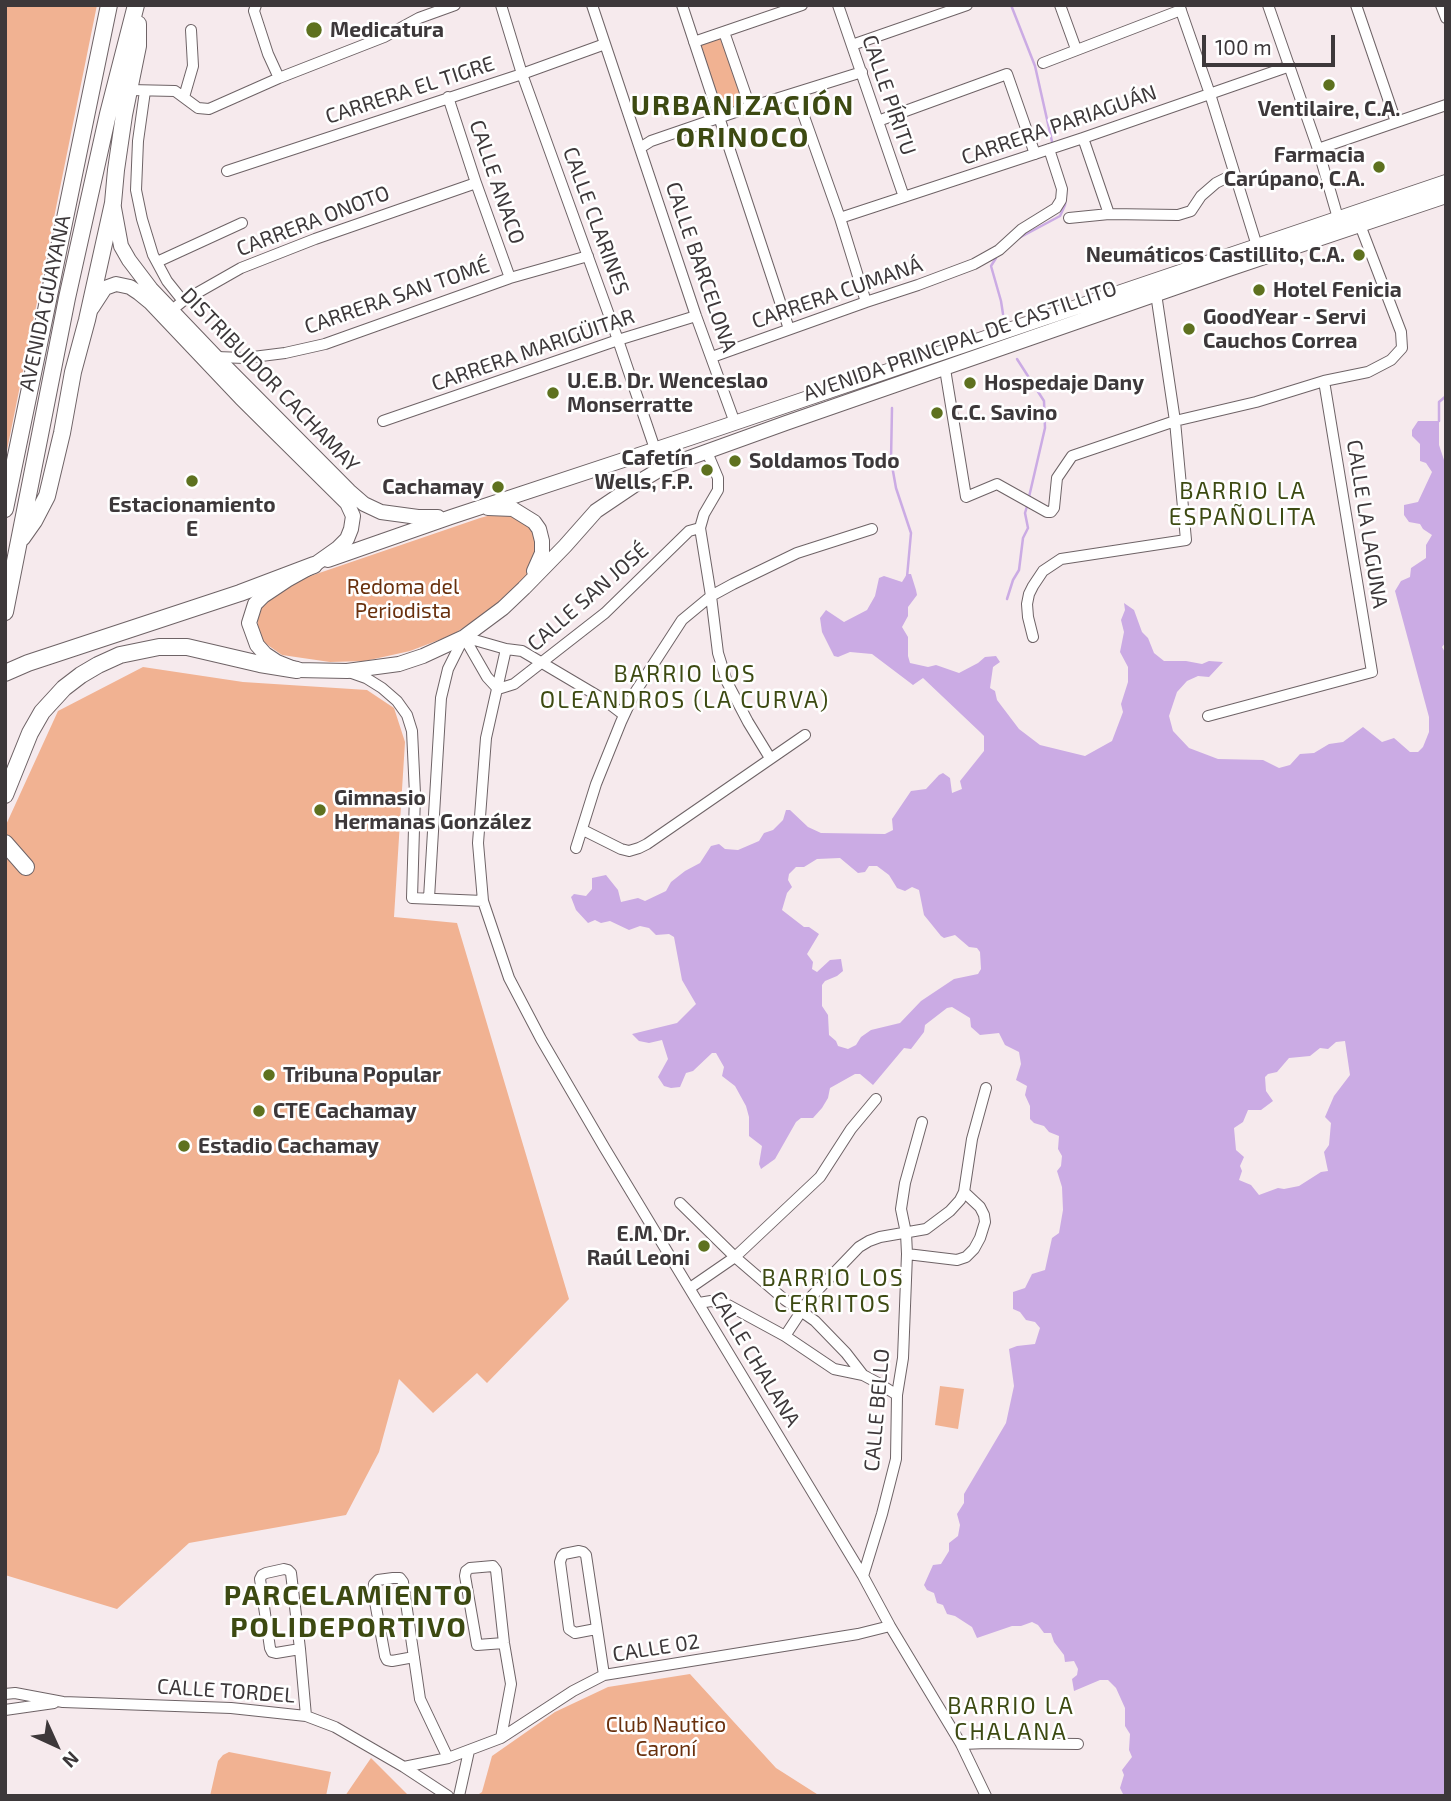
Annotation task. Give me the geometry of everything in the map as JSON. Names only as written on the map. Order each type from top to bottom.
[{"type":"main road","name":"AVENIDA GUAYANA","points":[[5,509],[109,5]]},
{"type":"main road","name":"AVENIDA GUAYANA","points":[[5,612],[66,298],[108,114],[137,5]]},
{"type":"main road","name":"DISTRIBUIDOR CACHAMAY","points":[[19,543],[47,496],[113,203],[124,115],[138,90],[137,5]]},
{"type":"main road","name":"AVENIDA PRINCIPAL DE CASTILLITO","points":[[314,565],[655,449],[1155,288],[1340,225],[1446,181]]},
{"type":"main road","name":"AVENIDA PRINCIPAL DE CASTILLITO","points":[[297,670],[347,671],[399,664],[464,637],[503,608],[524,588],[596,511],[664,467],[945,369],[1257,246],[1340,225],[1360,225],[1446,196]]},
{"type":"main road","name":"DISTRIBUIDOR CACHAMAY","points":[[113,203],[119,239],[129,260],[151,289],[177,305],[216,357],[349,491],[364,504],[381,512],[401,516],[451,517]]},
{"type":"main road","name":"DISTRIBUIDOR CACHAMAY","points":[[87,320],[95,301],[105,288],[116,284],[130,286],[150,302],[241,398],[347,503],[353,516],[348,539],[314,565]]},
{"type":"main road","points":[[451,517],[498,508],[513,509],[534,522],[539,529],[542,553],[524,588]]},
{"type":"main road","points":[[5,673],[314,565]]},
{"type":"main road","points":[[297,670],[265,654],[257,645],[249,623],[255,604],[263,596],[314,565]]},
{"type":"main road","points":[[5,795],[30,733],[42,712],[64,688],[81,675],[120,655],[159,647],[187,647],[297,670]]},
{"type":"main road","points":[[5,844],[26,867],[5,867]]},
{"type":"street","points":[[256,5],[254,11],[279,78]]},
{"type":"street","points":[[177,305],[153,255],[136,190],[138,90],[176,91],[198,108],[209,109],[384,37],[419,18],[456,5]]},
{"type":"street","name":"CALLE CLARINES","points":[[501,5],[522,74],[655,449]]},
{"type":"street","name":"CALLE BARCELONA","points":[[592,5],[696,316],[735,423]]},
{"type":"street","points":[[682,5],[789,329]]},
{"type":"street","points":[[694,42],[802,5]]},
{"type":"street","name":"CALLE PÍRITU","points":[[838,5],[904,197]]},
{"type":"street","points":[[927,5],[931,18]]},
{"type":"street","points":[[852,45],[967,5]]},
{"type":"street","points":[[1060,5],[1076,49]]},
{"type":"street","points":[[1268,5],[1318,149],[1340,225]]},
{"type":"street","points":[[1356,5],[1396,122]]},
{"type":"street","points":[[1441,5],[1446,18]]},
{"type":"street","points":[[1043,63],[1180,8],[1257,246]]},
{"type":"street","points":[[184,97],[192,66],[191,30]]},
{"type":"street","points":[[724,32],[750,107]]},
{"type":"street","name":"CARRERA EL TIGRE","points":[[227,171],[605,44]]},
{"type":"street","name":"CARRERA PARIAGUÁN","points":[[840,218],[1290,66]]},
{"type":"street","points":[[640,148],[651,141],[750,107],[862,72]]},
{"type":"street","points":[[878,121],[1007,74],[1035,154]]},
{"type":"street","points":[[796,94],[840,218],[866,302]]},
{"type":"street","name":"CALLE ANACO","points":[[448,97],[510,278]]},
{"type":"street","points":[[1318,149],[1446,106]]},
{"type":"street","points":[[1083,138],[1109,214]]},
{"type":"street","name":"CARRERA CUMANÁ","points":[[712,357],[918,285],[974,264],[999,250],[1022,229],[1056,208],[1061,200],[1062,188],[1052,148]]},
{"type":"street","points":[[1069,218],[1109,214],[1178,215],[1191,211],[1201,196],[1216,183],[1234,174]]},
{"type":"street","name":"CARRERA ONOTO","points":[[177,305],[241,268],[315,239],[476,183]]},
{"type":"street","points":[[157,262],[242,223]]},
{"type":"street","points":[[945,369],[966,497],[997,484],[1051,512],[1054,508],[1057,478],[1072,456],[1175,421],[1256,402],[1324,381],[1368,373],[1391,360],[1402,348],[1401,332],[1360,225]]},
{"type":"street","name":"CARRERA SAN TOMÉ","points":[[216,357],[245,358],[325,344],[510,278],[588,256]]},
{"type":"street","points":[[1033,637],[1028,617],[1029,594],[1043,572],[1061,559],[1186,540],[1175,421],[1155,288]]},
{"type":"street","name":"CARRERA MARIGÜITAR","points":[[383,421],[696,316]]},
{"type":"street","name":"CALLE LA LAGUNA","points":[[1208,716],[1372,672],[1324,381]]},
{"type":"street","points":[[707,452],[718,478],[718,491],[704,514],[701,528],[718,653],[727,682],[770,758]]},
{"type":"street","name":"CALLE SAN JOSÉ","points":[[498,690],[514,684],[606,613],[689,531],[701,528]]},
{"type":"street","points":[[576,848],[596,785],[624,715],[634,694],[682,620],[711,596],[797,553],[872,528]]},
{"type":"street","points":[[464,637],[522,651],[603,699],[624,715]]},
{"type":"street","points":[[464,637],[487,677],[498,690]]},
{"type":"street","points":[[429,898],[441,698],[448,669],[464,637]]},
{"type":"street","name":"CALLE CHALANA","points":[[506,649],[486,738],[478,843],[483,901],[509,978],[604,1147],[863,1576],[961,1744],[986,1796]]},
{"type":"street","points":[[347,671],[366,678],[389,694],[407,715],[412,731],[415,794],[412,898],[483,901]]},
{"type":"street","points":[[583,830],[629,851],[647,845],[805,735]]},
{"type":"street","points":[[785,1336],[810,1298],[859,1247],[869,1241],[926,1230],[960,1200],[964,1192],[972,1139],[986,1088]]},
{"type":"street","points":[[690,1288],[735,1257],[820,1177],[851,1129],[876,1099]]},
{"type":"street","name":"CALLE BELLO","points":[[863,1576],[896,1459],[897,1395],[903,1358],[907,1254],[901,1209],[905,1183],[922,1122]]},
{"type":"street","points":[[907,1254],[957,1260],[966,1257],[974,1249],[985,1223],[984,1214],[964,1192]]},
{"type":"street","points":[[680,1203],[735,1257],[785,1300],[815,1321],[863,1375]]},
{"type":"street","points":[[699,1303],[711,1301],[728,1304],[785,1336],[834,1369],[863,1375],[897,1395]]},
{"type":"street","points":[[596,1629],[575,1633],[569,1629],[560,1562],[564,1554],[579,1551],[586,1555],[604,1675]]},
{"type":"street","points":[[501,1738],[511,1684],[496,1570],[493,1566],[470,1568],[465,1576],[477,1645],[504,1643]]},
{"type":"street","points":[[300,1649],[276,1653],[270,1648],[260,1579],[266,1573],[284,1569],[291,1573],[300,1649],[306,1716]]},
{"type":"street","points":[[414,1657],[392,1661],[385,1656],[373,1591],[378,1580],[400,1578],[403,1582],[414,1657],[420,1699],[448,1758]]},
{"type":"street","name":"CALLE 02","points":[[404,1767],[448,1758],[501,1738],[573,1691],[604,1675],[859,1634],[890,1626]]},
{"type":"street","name":"CALLE TORDEL","points":[[5,1694],[15,1693],[63,1702],[231,1708],[306,1716],[335,1727],[448,1796]]},
{"type":"street","name":"CALLE TORDEL","points":[[5,1710],[63,1702]]},
{"type":"street","points":[[961,1744],[1078,1744]]},
{"type":"street","points":[[459,1796],[469,1751]]},
{"type":"green space","points":[[5,5],[97,5],[5,460]]},
{"type":"green space","points":[[721,36],[747,105],[720,114],[698,45]]},
{"type":"green space","name":"Redoma del Periodista","points":[[513,509],[537,533],[534,566],[521,584],[492,609],[452,635],[410,651],[365,661],[330,662],[282,655],[259,639],[257,612],[287,584]]},
{"type":"green space","name":"CTE Cachamay","points":[[143,667],[243,682],[367,690],[394,708],[405,742],[394,917],[457,923],[569,1299],[487,1383],[477,1373],[433,1413],[399,1379],[379,1452],[346,1515],[189,1543],[117,1609],[5,1575],[5,827],[58,711]]},
{"type":"green space","points":[[940,1386],[964,1389],[958,1429],[935,1425]]},
{"type":"green space","name":"Club Nautico Caroní","points":[[690,1674],[776,1768],[820,1796],[476,1796],[482,1792],[492,1756],[555,1712],[608,1687]]},
{"type":"green space","points":[[229,1752],[331,1772],[326,1796],[210,1796],[218,1761]]},
{"type":"green space","points":[[371,1758],[409,1796],[345,1796]]},
{"type":"shaded area","points":[[1418,421],[1439,421],[1439,445],[1446,466],[1446,642],[1442,647],[1446,654],[1446,1796],[1124,1796],[1120,1788],[1124,1775],[1122,1770],[1132,1757],[1129,1750],[1130,1734],[1125,1726],[1125,1708],[1116,1688],[1108,1680],[1100,1680],[1074,1691],[1072,1679],[1077,1675],[1078,1669],[1074,1661],[1065,1662],[1064,1655],[1051,1633],[1044,1633],[1032,1622],[977,1638],[972,1627],[947,1614],[943,1605],[937,1603],[934,1593],[924,1585],[933,1565],[941,1564],[949,1551],[949,1543],[958,1536],[960,1525],[957,1514],[964,1503],[964,1494],[1006,1423],[1014,1386],[1009,1349],[1035,1344],[1040,1328],[1013,1309],[1013,1292],[1025,1288],[1032,1274],[1045,1270],[1052,1238],[1059,1233],[1063,1210],[1062,1187],[1057,1171],[1061,1166],[1062,1156],[1058,1149],[1059,1136],[1030,1119],[1030,1106],[1025,1095],[1027,1086],[1016,1080],[1021,1064],[1019,1052],[1005,1045],[999,1033],[980,1035],[971,1027],[970,1018],[952,1007],[947,1008],[925,1025],[924,1032],[911,1049],[904,1048],[873,1085],[860,1074],[855,1074],[830,1088],[822,1108],[813,1118],[801,1118],[796,1122],[775,1159],[761,1169],[759,1164],[762,1146],[749,1136],[746,1106],[735,1086],[722,1076],[724,1067],[716,1053],[712,1053],[693,1071],[686,1073],[680,1087],[671,1088],[664,1086],[658,1077],[668,1059],[662,1040],[649,1043],[639,1041],[632,1034],[677,1023],[696,1004],[682,980],[674,937],[669,934],[656,935],[649,928],[640,926],[629,930],[610,921],[601,923],[595,920],[588,923],[576,910],[571,897],[574,894],[586,896],[592,889],[592,878],[606,875],[618,890],[621,902],[638,898],[645,901],[666,891],[671,882],[700,863],[711,846],[719,844],[725,849],[738,850],[759,841],[764,833],[773,830],[783,820],[786,810],[790,810],[808,827],[821,833],[885,834],[893,830],[892,819],[911,791],[926,789],[943,773],[950,778],[952,793],[962,789],[960,781],[984,751],[984,736],[923,678],[913,685],[872,654],[850,652],[834,656],[822,632],[820,618],[826,610],[844,622],[867,610],[875,596],[879,578],[884,576],[902,582],[907,574],[911,574],[916,590],[917,595],[908,607],[908,616],[902,627],[908,637],[910,663],[928,667],[936,665],[959,673],[985,657],[996,656],[1000,662],[993,667],[990,688],[995,691],[997,700],[1019,729],[1040,745],[1085,756],[1112,741],[1123,712],[1121,704],[1128,682],[1128,667],[1120,652],[1124,632],[1121,620],[1125,610],[1124,603],[1134,610],[1154,653],[1164,661],[1202,664],[1209,661],[1223,662],[1209,677],[1198,676],[1187,681],[1177,692],[1169,716],[1173,731],[1189,748],[1218,759],[1263,760],[1279,768],[1290,765],[1300,754],[1314,753],[1329,744],[1343,742],[1363,727],[1382,742],[1394,738],[1410,752],[1418,752],[1429,732],[1429,717],[1395,591],[1401,581],[1410,577],[1411,568],[1426,558],[1426,545],[1432,535],[1420,524],[1409,522],[1404,515],[1404,505],[1418,502],[1432,472],[1426,463],[1420,461],[1420,444],[1412,436],[1412,430]],"holes":[[[840,858],[858,873],[865,872],[869,866],[877,866],[889,875],[897,888],[905,891],[912,887],[919,890],[924,915],[944,938],[955,935],[969,947],[977,948],[980,952],[981,969],[978,974],[954,979],[921,1001],[900,1023],[871,1030],[848,1049],[838,1046],[829,1035],[828,1015],[822,1006],[822,985],[843,971],[841,959],[830,960],[817,972],[812,969],[813,962],[807,954],[819,934],[809,927],[804,927],[782,910],[787,893],[792,887],[788,880],[789,874],[796,867],[804,867],[817,859]],[[1345,1041],[1350,1075],[1334,1096],[1325,1117],[1331,1123],[1329,1145],[1324,1152],[1328,1171],[1321,1172],[1299,1186],[1278,1188],[1259,1195],[1251,1185],[1239,1180],[1244,1157],[1236,1150],[1234,1128],[1243,1122],[1248,1110],[1261,1110],[1273,1101],[1266,1091],[1265,1077],[1268,1074],[1277,1072],[1289,1058],[1310,1056],[1320,1048],[1328,1049],[1336,1042]]]},
{"type":"waterway","points":[[1011,5],[1035,66],[1053,146]]},
{"type":"waterway","points":[[1017,239],[1060,216],[1066,193]]},
{"type":"waterway","points":[[996,258],[991,266],[1003,314]]},
{"type":"waterway","points":[[1017,359],[1044,401],[1045,428],[1029,497]]},
{"type":"waterway","points":[[1439,421],[1439,402],[1446,396]]},
{"type":"waterway","points":[[892,408],[891,460],[896,488],[911,533],[907,577]]},
{"type":"waterway","points":[[1007,599],[1019,570],[1023,538],[1028,528],[1025,513],[1028,503]]},
{"type":"place","name":"Medicatura","points":[[314,30]]},
{"type":"place","name":"Ventilaire, C.A.","points":[[1329,85]]},
{"type":"place","name":"Farmacia Carúpano, C.A.","points":[[1379,167]]},
{"type":"place","name":"Neumáticos Castillito, C.A.","points":[[1359,255]]},
{"type":"place","name":"Hotel Fenicia","points":[[1259,290]]},
{"type":"place","name":"GoodYear - Servi Cauchos Correa","points":[[1189,329]]},
{"type":"place","name":"Hospedaje Dany","points":[[970,383]]},
{"type":"place","name":"U.E.B. Dr. Wenceslao Monserratte","points":[[553,393]]},
{"type":"place","name":"C.C. Savino","points":[[937,413]]},
{"type":"place","name":"Soldamos Todo","points":[[735,461]]},
{"type":"place","name":"Cafetín Wells, F.P.","points":[[707,470]]},
{"type":"place","name":"Estacionamiento E","points":[[192,481]]},
{"type":"place","name":"Cachamay","points":[[498,487]]},
{"type":"place","name":"Gimnasio Hermanas González","points":[[320,810]]},
{"type":"place","name":"Tribuna Popular","points":[[269,1075]]},
{"type":"place","name":"CTE Cachamay","points":[[259,1111]]},
{"type":"place","name":"Estadio Cachamay","points":[[184,1146]]},
{"type":"place","name":"E.M. Dr. Raúl Leoni","points":[[704,1246]]},
{"type":"district","name":"URBANIZACIÓN ORINOCO","points":[[743,122]]},
{"type":"district","name":"BARRIO LA ESPAÑOLITA","points":[[1243,504]]},
{"type":"district","name":"BARRIO LOS OLEANDROS (LA CURVA)","points":[[685,687]]},
{"type":"district","name":"BARRIO LOS CERRITOS","points":[[833,1291]]},
{"type":"district","name":"PARCELAMIENTO POLIDEPORTIVO","points":[[349,1612]]},
{"type":"district","name":"BARRIO LA CHALANA","points":[[1011,1719]]}]
